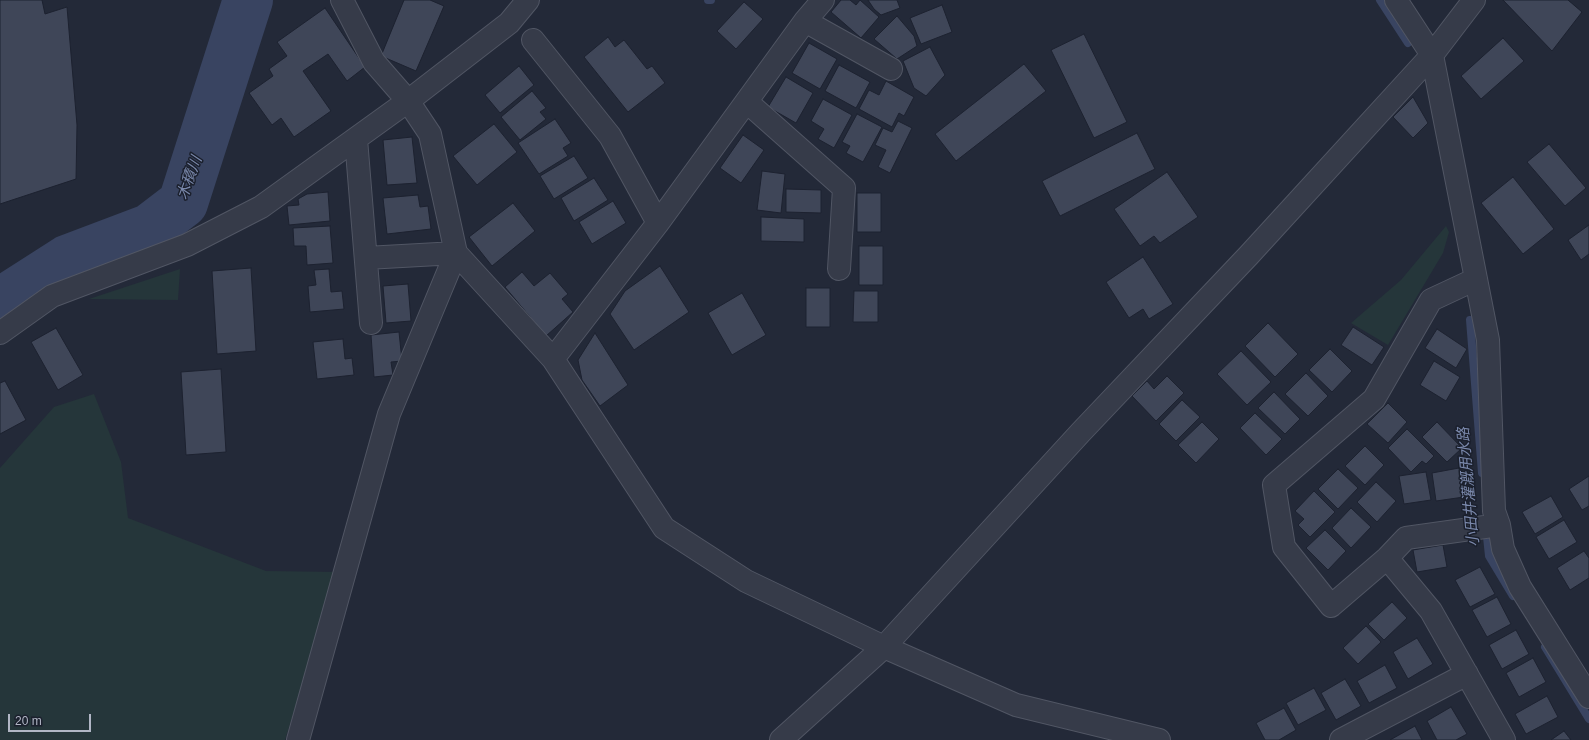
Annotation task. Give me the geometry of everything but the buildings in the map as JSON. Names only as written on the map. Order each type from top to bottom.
[{"type":"street","points":[[342,0],[374,62],[408,101],[430,134],[456,253],[553,360],[664,528],[746,581],[884,647],[1016,705],[1153,739]]},
{"type":"street","points":[[0,333],[52,296],[187,245],[261,207],[408,101],[508,22],[528,0]]},
{"type":"street","points":[[553,360],[658,223],[805,21],[823,0]]},
{"type":"street","points":[[1396,0],[1432,55],[1488,340],[1494,511],[1499,525],[1503,549],[1520,587],[1589,696]]},
{"type":"street","points":[[781,740],[884,647],[1081,432],[1249,255],[1432,55],[1474,0]]},
{"type":"street","points":[[805,21],[891,69]]},
{"type":"street","points":[[533,40],[610,136],[658,223]]},
{"type":"street","points":[[747,102],[844,188],[839,268]]},
{"type":"street","points":[[356,139],[371,323]]},
{"type":"street","points":[[366,258],[456,253]]},
{"type":"street","points":[[298,740],[389,414],[456,253]]},
{"type":"street","points":[[1476,279],[1431,300],[1374,399],[1274,485],[1284,547],[1330,606],[1387,558],[1406,538],[1499,525]]},
{"type":"street","points":[[1387,558],[1430,611],[1504,740]]},
{"type":"street","points":[[1341,740],[1466,674]]},
{"type":"shaded area","points":[[1446,226],[1449,232],[1443,253],[1388,345],[1351,323],[1401,280]]},
{"type":"shaded area","points":[[180,269],[178,300],[89,299]]},
{"type":"shaded area","points":[[94,394],[121,462],[128,518],[266,571],[338,572],[285,740],[0,740],[0,468],[54,407]]},
{"type":"waterway","name":"木積川","points":[[0,303],[67,260],[149,229],[183,203],[248,0]]},
{"type":"waterway","name":"小田井灌漑用水路","points":[[1380,0],[1408,43]]},
{"type":"waterway","name":"小田井灌漑用水路","points":[[1470,320],[1482,473]]},
{"type":"waterway","name":"小田井灌漑用水路","points":[[1486,527],[1489,556],[1513,596]]},
{"type":"waterway","name":"小田井灌漑用水路","points":[[1545,647],[1589,719]]}]
